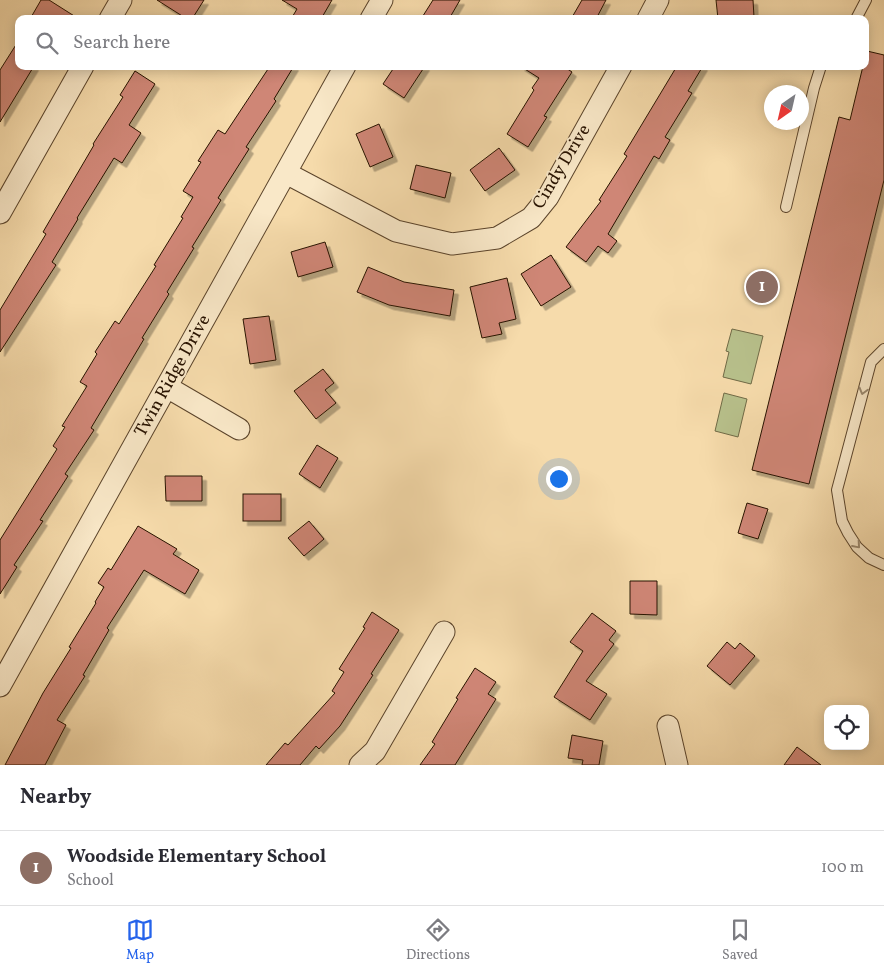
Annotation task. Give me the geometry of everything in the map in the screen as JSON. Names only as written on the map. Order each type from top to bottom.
[{"type":"street","points":[[112,15],[121,0]]},
{"type":"street","points":[[373,15],[382,0]]},
{"type":"street","points":[[650,15],[658,0]]},
{"type":"street","points":[[0,213],[81,70]]},
{"type":"street","name":"Twin Ridge Drive","points":[[0,686],[343,70]]},
{"type":"street","name":"Cindy Drive","points":[[286,173],[396,231],[452,244],[497,238],[531,218],[548,197],[619,70]]},
{"type":"street","points":[[167,387],[239,429]]},
{"type":"street","points":[[360,765],[376,751],[444,632]]},
{"type":"street","points":[[668,726],[676,765]]},
{"type":"lane","points":[[858,15],[866,0]]},
{"type":"lane","points":[[786,208],[820,70]]},
{"type":"lane","points":[[884,349],[871,362],[837,490],[842,521],[848,534],[857,547],[869,558],[884,565]]},
{"type":"green space","points":[[732,329],[763,336],[751,384],[723,377],[729,352],[726,351]]},
{"type":"green space","points":[[724,393],[747,399],[738,437],[715,431]]},
{"type":"building","points":[[41,0],[49,0],[73,15],[32,15]]},
{"type":"building","points":[[157,0],[204,0],[195,15],[181,15]]},
{"type":"building","points":[[282,0],[332,0],[323,15],[293,15],[297,9]]},
{"type":"building","points":[[433,0],[460,0],[451,15],[424,15]]},
{"type":"building","points":[[582,0],[606,0],[598,15],[573,15]]},
{"type":"building","points":[[716,0],[753,0],[754,15],[718,15]]},
{"type":"building","points":[[15,46],[15,70],[32,70],[0,122],[0,70]]},
{"type":"building","points":[[869,51],[884,55],[884,180],[809,484],[752,470],[839,117],[850,120],[862,70],[869,70]]},
{"type":"building","points":[[267,70],[292,70],[274,99],[276,101],[246,147],[249,149],[218,198],[221,200],[167,292],[169,294],[142,338],[144,339],[91,428],[94,430],[65,474],[68,476],[40,520],[43,521],[14,565],[17,567],[0,594],[0,540],[57,449],[53,446],[65,427],[62,426],[87,386],[80,382],[97,354],[95,352],[115,321],[119,324],[156,266],[154,265],[183,218],[181,217],[193,197],[183,191],[201,162],[198,161],[218,130],[225,134]]},
{"type":"building","points":[[392,70],[422,70],[404,98],[383,84]]},
{"type":"building","points":[[526,70],[569,70],[572,72],[544,116],[547,117],[528,147],[507,134],[534,90],[532,88],[539,78]]},
{"type":"building","points":[[675,70],[701,70],[688,91],[692,93],[665,137],[670,140],[659,159],[654,156],[608,234],[617,241],[608,253],[598,246],[586,262],[566,247],[601,201],[599,200],[627,156],[624,154]]},
{"type":"building","points":[[135,71],[155,84],[129,125],[141,133],[122,163],[114,158],[52,262],[56,265],[0,352],[0,310],[46,234],[43,232],[93,144],[123,97],[120,95]]},
{"type":"building","points":[[379,124],[393,157],[370,167],[356,134]]},
{"type":"building","points":[[499,148],[515,170],[485,191],[470,170]]},
{"type":"building","points":[[416,165],[451,173],[445,198],[410,189]]},
{"type":"building","points":[[325,242],[333,267],[298,277],[291,252]]},
{"type":"building","points":[[551,255],[571,287],[541,306],[521,274]]},
{"type":"building","points":[[368,267],[404,282],[454,290],[450,316],[389,305],[357,292]]},
{"type":"building","points":[[507,278],[516,319],[499,323],[502,334],[482,338],[470,287]]},
{"type":"building","points":[[269,316],[276,360],[250,364],[243,319]]},
{"type":"building","points":[[323,369],[334,383],[325,390],[336,403],[316,419],[294,391]]},
{"type":"building","points":[[317,445],[338,458],[320,488],[299,474]]},
{"type":"building","points":[[165,476],[202,476],[202,501],[166,501]]},
{"type":"building","points":[[243,494],[281,494],[281,521],[243,521]]},
{"type":"building","points":[[747,503],[768,509],[758,539],[738,533]]},
{"type":"building","points":[[309,521],[324,539],[304,556],[288,538]]},
{"type":"building","points":[[138,526],[177,549],[173,554],[199,570],[185,594],[144,570],[107,628],[109,630],[83,675],[85,676],[57,720],[66,725],[45,765],[5,765],[43,693],[96,603],[104,587],[98,583],[108,568],[111,570]]},
{"type":"building","points":[[630,581],[657,581],[657,615],[630,614]]},
{"type":"building","points":[[372,612],[399,630],[340,726],[319,749],[316,746],[300,765],[266,765],[285,743],[288,745],[335,693],[332,691],[344,672],[339,669],[365,628],[363,627]]},
{"type":"building","points":[[592,613],[616,631],[609,640],[614,644],[586,681],[607,694],[590,720],[554,697],[583,651],[570,642]]},
{"type":"building","points":[[727,642],[735,649],[740,643],[755,656],[730,685],[707,666]]},
{"type":"building","points":[[475,668],[496,682],[488,694],[496,699],[455,765],[420,765],[435,744],[432,742]]},
{"type":"building","points":[[572,735],[603,741],[599,765],[582,765],[583,760],[568,758]]},
{"type":"building","points":[[797,747],[821,765],[784,765]]},
{"type":"place","name":"Woodside Elementary School","points":[[762,287]]}]
